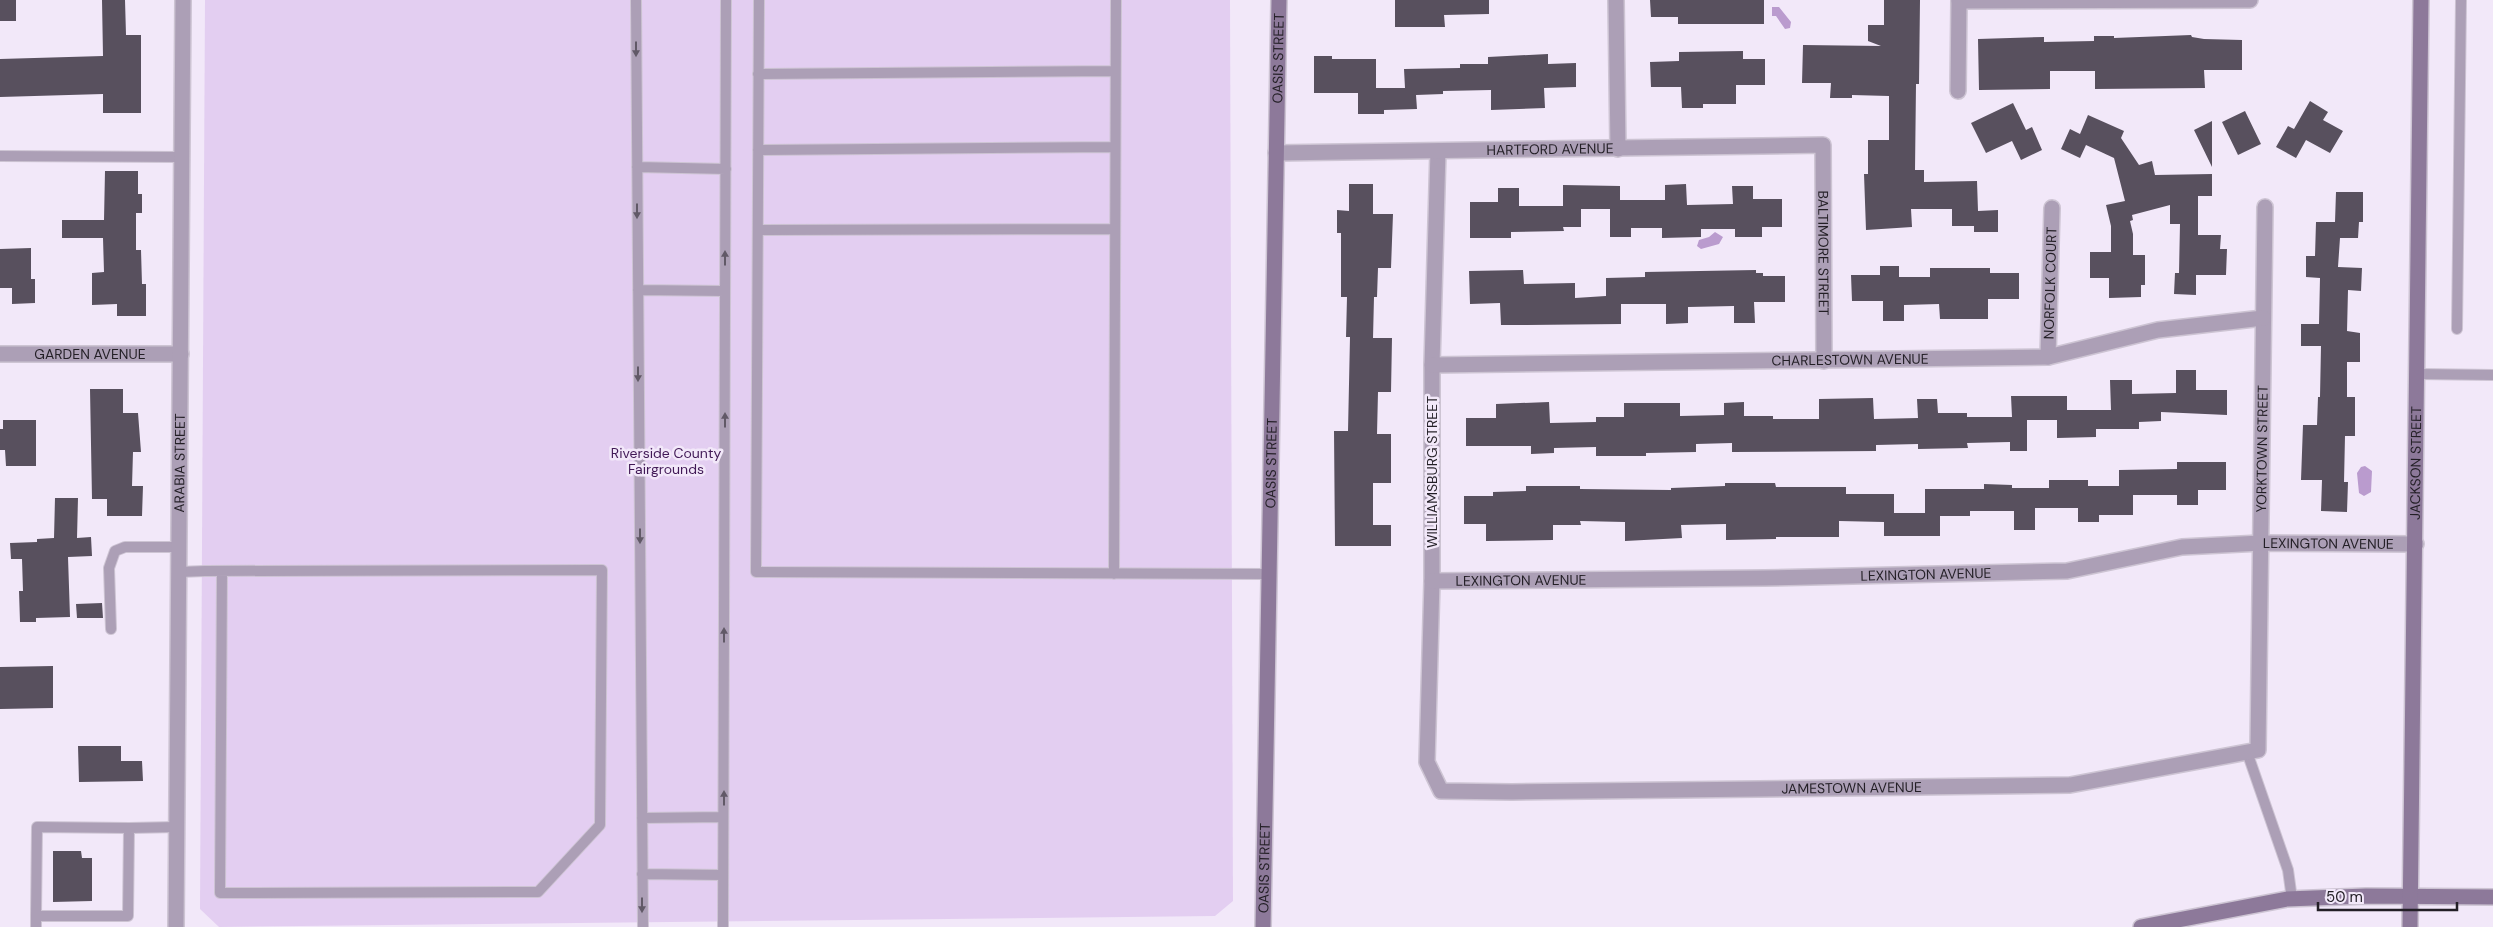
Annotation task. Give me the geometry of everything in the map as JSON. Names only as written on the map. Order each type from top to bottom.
[{"type":"main road","name":"OASIS STREET","points":[[1263,927],[1279,0]]},
{"type":"main road","name":"JACKSON STREET","points":[[2410,927],[2422,0]]},
{"type":"main road","points":[[2141,927],[2292,899],[2493,896]]},
{"type":"street","name":"ARABIA STREET","points":[[176,927],[183,0]]},
{"type":"street","points":[[1616,0],[1618,149]]},
{"type":"street","points":[[1958,91],[1959,0],[2250,0]]},
{"type":"street","name":"HARTFORD AVENUE","points":[[1276,153],[1823,146]]},
{"type":"street","name":"BALTIMORE STREET","points":[[1823,146],[1824,361]]},
{"type":"street","name":"WILLIAMSBURG STREET","points":[[1438,151],[1432,365],[1432,581],[1427,762],[1441,791]]},
{"type":"street","name":"YORKTOWN STREET","points":[[2253,751],[2261,543],[2265,207]]},
{"type":"street","name":"NORFOLK COURT","points":[[2048,357],[2052,208]]},
{"type":"street","name":"CHARLESTOWN AVENUE","points":[[1432,365],[2048,357],[2158,330],[2263,318]]},
{"type":"street","name":"GARDEN AVENUE","points":[[0,354],[181,354]]},
{"type":"street","name":"LEXINGTON AVENUE","points":[[1432,581],[1774,578],[2067,571],[2182,547],[2261,543],[2416,544]]},
{"type":"street","name":"JAMESTOWN AVENUE","points":[[1441,791],[1512,792],[2070,785],[2253,751]]},
{"type":"lane","points":[[636,0],[642,927]]},
{"type":"lane","points":[[723,927],[726,0]]},
{"type":"lane","points":[[759,0],[756,572],[1269,574]]},
{"type":"lane","points":[[1114,574],[1114,71],[1116,0]]},
{"type":"lane","points":[[2456,329],[2461,0]]},
{"type":"lane","points":[[758,74],[1114,71]]},
{"type":"lane","points":[[758,150],[1115,147]]},
{"type":"lane","points":[[0,156],[182,156]]},
{"type":"lane","points":[[637,167],[726,169]]},
{"type":"lane","points":[[758,230],[1114,229]]},
{"type":"lane","points":[[638,290],[725,291]]},
{"type":"lane","points":[[2418,374],[2493,375]]},
{"type":"lane","points":[[111,629],[109,568],[114,551],[125,547],[180,547]]},
{"type":"lane","points":[[179,572],[222,571],[602,570],[600,825],[538,892],[220,894],[222,571]]},
{"type":"lane","points":[[2253,751],[2288,870],[2292,899]]},
{"type":"lane","points":[[642,818],[724,817]]},
{"type":"lane","points":[[129,828],[128,916],[36,922],[36,828],[129,828],[177,828]]},
{"type":"lane","points":[[642,874],[723,875]]},
{"type":"green space","name":"Riverside County Fairgrounds","points":[[205,0],[1230,0],[1233,901],[1215,916],[219,927],[200,909]]},
{"type":"shaded area","points":[[1772,7],[1779,7],[1791,22],[1790,28],[1785,29],[1776,16],[1772,16]]},
{"type":"shaded area","points":[[1715,232],[1723,237],[1719,244],[1701,249],[1697,246],[1699,240],[1709,237]]},
{"type":"shaded area","points":[[2365,466],[2372,471],[2371,492],[2364,496],[2359,493],[2357,473],[2361,467]]},
{"type":"building","points":[[0,0],[16,0],[16,21],[0,21]]},
{"type":"building","points":[[102,0],[125,0],[126,35],[141,35],[141,113],[103,113],[103,94],[0,97],[0,59],[103,56]]},
{"type":"building","points":[[1395,0],[1489,0],[1489,14],[1444,15],[1445,27],[1395,27]]},
{"type":"building","points":[[1650,0],[1764,0],[1764,24],[1678,24],[1678,17],[1651,17]]},
{"type":"building","points":[[1884,0],[1920,0],[1919,84],[1916,84],[1915,170],[1924,170],[1924,182],[1977,181],[1978,211],[1998,210],[1998,232],[1974,232],[1974,226],[1952,226],[1952,209],[1911,209],[1912,227],[1866,230],[1864,174],[1868,174],[1868,140],[1889,140],[1889,96],[1852,95],[1852,98],[1830,98],[1831,83],[1802,83],[1803,45],[1881,46],[1868,41],[1868,25],[1884,25]]},
{"type":"building","points":[[2191,35],[2192,37],[2204,39],[2242,40],[2242,70],[2204,70],[2205,88],[2095,89],[2095,71],[2050,71],[2050,89],[1979,90],[1978,39],[2044,37],[2044,42],[2094,41],[2094,36],[2114,36],[2114,38]]},
{"type":"building","points":[[1743,51],[1743,59],[1765,59],[1765,85],[1736,85],[1736,104],[1703,104],[1703,108],[1682,108],[1681,87],[1651,87],[1650,62],[1679,61],[1679,52]]},
{"type":"building","points":[[1548,54],[1548,64],[1576,63],[1576,87],[1544,88],[1545,108],[1491,110],[1491,90],[1443,91],[1443,94],[1416,95],[1417,109],[1384,110],[1384,114],[1358,114],[1358,93],[1314,93],[1314,56],[1332,56],[1332,59],[1376,59],[1376,88],[1405,88],[1404,69],[1460,68],[1460,64],[1488,64],[1488,57]]},
{"type":"building","points":[[2310,101],[2328,112],[2323,120],[2343,131],[2330,153],[2306,140],[2296,158],[2276,147],[2288,126],[2294,129]]},
{"type":"building","points":[[2013,103],[2026,130],[2032,127],[2042,150],[2021,160],[2012,141],[1986,153],[1971,123]]},
{"type":"building","points":[[2245,111],[2261,144],[2238,155],[2222,122]]},
{"type":"building","points":[[2088,115],[2124,131],[2121,138],[2139,165],[2152,161],[2155,175],[2212,174],[2212,196],[2198,196],[2198,235],[2221,235],[2220,249],[2227,249],[2226,275],[2196,275],[2196,295],[2174,294],[2175,273],[2179,273],[2180,224],[2170,224],[2170,205],[2132,215],[2133,220],[2130,221],[2133,234],[2133,255],[2145,255],[2145,285],[2141,285],[2141,297],[2109,298],[2109,278],[2090,278],[2090,252],[2111,252],[2111,226],[2106,205],[2125,201],[2114,158],[2086,145],[2080,158],[2061,149],[2070,129],[2080,134]]},
{"type":"building","points":[[2212,121],[2212,167],[2194,130]]},
{"type":"building","points":[[105,171],[138,171],[138,194],[142,194],[142,213],[136,213],[136,250],[141,250],[142,284],[146,284],[146,316],[117,316],[117,304],[92,305],[92,273],[104,272],[103,238],[62,238],[62,220],[104,220]]},
{"type":"building","points":[[1349,184],[1373,184],[1373,214],[1393,214],[1391,268],[1378,268],[1377,297],[1374,297],[1373,338],[1392,338],[1391,392],[1378,392],[1377,434],[1391,434],[1391,483],[1373,483],[1373,525],[1391,525],[1391,546],[1335,546],[1334,431],[1348,431],[1350,337],[1346,337],[1347,297],[1341,297],[1341,233],[1337,233],[1337,210],[1349,211]]},
{"type":"building","points":[[1686,184],[1687,205],[1733,204],[1732,186],[1753,186],[1753,199],[1782,199],[1782,227],[1762,227],[1762,237],[1735,237],[1735,229],[1701,229],[1701,237],[1662,238],[1662,228],[1631,228],[1631,237],[1610,237],[1610,209],[1581,209],[1581,227],[1563,227],[1564,231],[1511,232],[1511,238],[1470,238],[1470,202],[1498,202],[1498,188],[1519,188],[1519,206],[1563,206],[1563,185],[1620,186],[1620,200],[1665,200],[1665,185]]},
{"type":"building","points":[[2336,192],[2363,192],[2363,222],[2359,222],[2358,238],[2340,238],[2338,267],[2362,268],[2361,291],[2348,290],[2347,331],[2360,333],[2360,362],[2347,362],[2347,397],[2355,397],[2355,436],[2345,436],[2344,482],[2348,482],[2347,512],[2321,511],[2322,480],[2301,480],[2303,425],[2317,425],[2318,397],[2320,397],[2321,346],[2301,346],[2301,324],[2319,324],[2320,278],[2306,277],[2306,256],[2315,256],[2316,222],[2335,222]]},
{"type":"building","points":[[31,248],[31,279],[35,279],[35,303],[12,304],[12,288],[0,288],[0,249]]},
{"type":"building","points":[[1880,266],[1899,266],[1899,277],[1930,277],[1930,268],[1990,268],[1990,273],[2019,273],[2019,299],[1988,299],[1988,319],[1940,319],[1939,304],[1904,305],[1904,321],[1883,321],[1883,301],[1852,301],[1851,275],[1880,275]]},
{"type":"building","points":[[1523,270],[1524,284],[1575,283],[1575,298],[1606,296],[1606,278],[1645,277],[1645,272],[1756,270],[1756,273],[1763,273],[1763,276],[1785,276],[1785,302],[1754,302],[1755,323],[1734,323],[1734,306],[1688,307],[1688,323],[1666,324],[1666,304],[1621,304],[1621,324],[1527,325],[1501,325],[1500,303],[1470,304],[1469,271]]},
{"type":"building","points":[[2176,370],[2196,370],[2196,390],[2227,390],[2227,415],[2161,412],[2161,421],[2139,422],[2139,429],[2096,429],[2096,437],[2057,438],[2057,420],[2027,420],[2027,451],[2010,451],[2010,442],[1967,443],[1968,448],[1918,449],[1918,444],[1876,445],[1876,451],[1732,452],[1732,443],[1696,444],[1696,452],[1646,453],[1646,456],[1596,456],[1596,447],[1554,448],[1554,453],[1531,454],[1531,446],[1466,446],[1466,418],[1496,418],[1496,404],[1549,402],[1550,423],[1596,422],[1596,417],[1624,417],[1624,403],[1680,403],[1680,416],[1724,415],[1724,403],[1744,402],[1744,416],[1773,416],[1773,419],[1819,419],[1819,399],[1873,398],[1874,419],[1918,418],[1917,399],[1937,399],[1938,413],[1967,413],[1967,417],[2012,417],[2011,396],[2067,396],[2067,410],[2111,410],[2110,380],[2132,380],[2132,394],[2176,393]]},
{"type":"building","points":[[90,389],[123,389],[123,413],[138,413],[141,452],[133,452],[132,486],[143,486],[142,516],[107,516],[107,499],[92,499]]},
{"type":"building","points":[[3,420],[36,420],[36,466],[6,466],[5,450],[0,450],[0,429],[3,429]]},
{"type":"building","points":[[2177,462],[2226,462],[2226,490],[2198,490],[2198,505],[2177,505],[2177,495],[2133,495],[2133,515],[2099,515],[2099,522],[2078,522],[2078,508],[2035,508],[2035,530],[2014,530],[2014,511],[1970,511],[1970,516],[1940,516],[1940,536],[1884,536],[1884,522],[1839,521],[1839,537],[1776,537],[1776,539],[1726,540],[1726,524],[1681,525],[1682,538],[1625,541],[1625,522],[1580,521],[1581,525],[1553,525],[1553,540],[1486,541],[1486,524],[1464,524],[1464,496],[1493,496],[1493,492],[1526,491],[1526,486],[1580,486],[1580,489],[1671,490],[1671,488],[1725,486],[1725,483],[1775,483],[1776,487],[1846,487],[1846,494],[1894,494],[1894,513],[1925,513],[1925,489],[1984,489],[1984,484],[2012,485],[2012,488],[2049,488],[2049,480],[2088,480],[2088,486],[2119,486],[2119,470],[2177,469]]},
{"type":"building","points":[[55,498],[78,498],[77,538],[91,537],[92,556],[68,557],[70,617],[36,618],[36,622],[20,622],[19,591],[23,591],[22,559],[11,559],[10,543],[37,542],[37,539],[54,538]]},
{"type":"building","points":[[102,603],[103,618],[77,618],[76,604]]},
{"type":"building","points":[[53,666],[53,708],[0,709],[0,667]]},
{"type":"building","points":[[78,746],[121,746],[121,761],[142,761],[143,781],[79,782]]},
{"type":"building","points":[[53,851],[81,851],[82,858],[92,858],[92,901],[53,902]]}]
